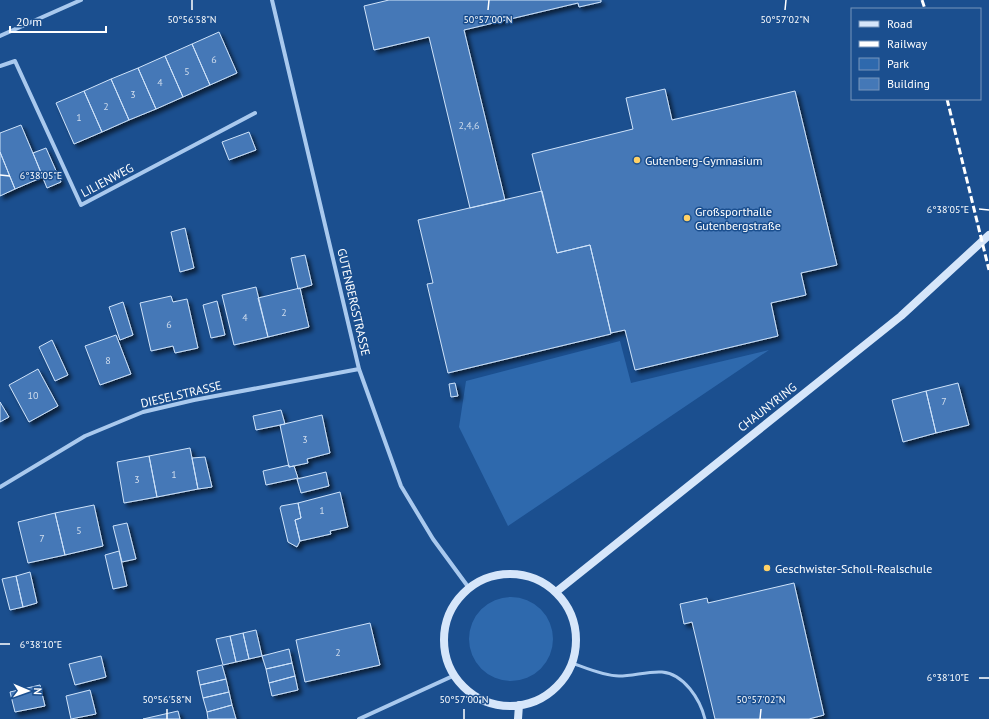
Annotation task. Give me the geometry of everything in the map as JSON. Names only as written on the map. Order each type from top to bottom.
[{"type":"street","points":[[0,36],[81,0]]},
{"type":"street","name":"GUTENBERGSTRASSE","points":[[272,0],[359,369],[401,486],[433,539],[469,588]]},
{"type":"street","name":"LILIENWEG","points":[[0,66],[15,61],[81,205],[255,113]]},
{"type":"street","name":"CHAUNYRING","points":[[556,592],[901,316],[989,235]]},
{"type":"street","name":"DIESELSTRASSE","points":[[0,487],[85,436],[143,412],[359,369]]},
{"type":"street","points":[[499,574],[519,574],[538,580],[556,592],[568,609],[575,629],[575,651],[568,672],[553,689],[534,701],[519,705],[490,703],[470,692],[455,675],[446,655],[445,632],[451,610],[469,588],[480,580],[499,574]]},
{"type":"street","points":[[358,719],[455,675]]},
{"type":"street","points":[[518,719],[519,705]]},
{"type":"lane","points":[[572,663],[618,676],[662,672],[679,678],[694,694],[702,709],[705,719]]},
{"type":"green space","points":[[620,341],[631,383],[769,350],[508,526],[459,427],[466,381]]},
{"type":"green space","points":[[511,597],[527,600],[541,609],[550,623],[553,639],[550,655],[541,669],[527,678],[511,681],[495,678],[481,669],[472,655],[469,639],[472,623],[481,609],[495,600]]},
{"type":"building","points":[[389,0],[601,0],[601,2],[579,7],[578,3],[464,30],[505,200],[470,208],[429,37],[374,50],[364,6]]},
{"type":"building","points":[[219,32],[237,73],[210,85],[192,44]]},
{"type":"building","points":[[192,44],[210,85],[183,97],[165,56]]},
{"type":"building","points":[[165,56],[183,97],[156,109],[138,68]]},
{"type":"building","points":[[138,68],[156,109],[129,120],[111,79]]},
{"type":"building","points":[[111,79],[129,120],[102,132],[84,91]]},
{"type":"building","name":"Großsporthalle Gutenbergstraße","points":[[665,89],[672,120],[795,91],[837,265],[801,273],[806,295],[771,303],[778,336],[635,370],[625,330],[611,333],[590,245],[557,253],[532,154],[633,129],[626,98]]},
{"type":"building","points":[[84,91],[102,132],[74,144],[56,103]]},
{"type":"building","points":[[21,125],[43,177],[15,189],[0,152],[0,133]]},
{"type":"building","points":[[249,132],[256,150],[229,160],[222,142]]},
{"type":"building","points":[[46,148],[61,182],[47,188],[33,153]]},
{"type":"building","points":[[0,152],[15,189],[0,196]]},
{"type":"building","points":[[542,191],[557,253],[590,245],[611,334],[448,373],[427,284],[433,283],[418,220]]},
{"type":"building","points":[[185,228],[194,268],[180,272],[171,232]]},
{"type":"building","points":[[305,255],[312,285],[298,289],[291,258]]},
{"type":"building","points":[[256,287],[268,337],[234,345],[222,295]]},
{"type":"building","points":[[300,288],[309,327],[268,337],[258,298]]},
{"type":"building","points":[[171,296],[173,302],[187,299],[198,348],[175,353],[173,346],[151,351],[140,303]]},
{"type":"building","points":[[217,301],[225,335],[211,338],[203,305]]},
{"type":"building","points":[[123,302],[133,335],[120,340],[109,307]]},
{"type":"building","points":[[116,335],[131,374],[100,385],[85,346]]},
{"type":"building","points":[[52,340],[68,375],[55,381],[39,347]]},
{"type":"building","points":[[38,369],[58,406],[29,422],[9,385]]},
{"type":"building","points":[[455,383],[458,396],[451,397],[449,384]]},
{"type":"building","points":[[958,383],[969,425],[936,433],[926,391]]},
{"type":"building","points":[[926,391],[936,433],[903,442],[892,400]]},
{"type":"building","points":[[0,402],[9,417],[0,422]]},
{"type":"building","points":[[281,410],[285,424],[256,430],[253,416]]},
{"type":"building","points":[[322,415],[330,453],[307,459],[308,463],[289,467],[280,425]]},
{"type":"building","points":[[190,448],[198,489],[157,497],[149,456]]},
{"type":"building","points":[[149,456],[157,497],[124,503],[117,462]]},
{"type":"building","points":[[205,457],[212,487],[198,489],[192,458]]},
{"type":"building","points":[[289,465],[289,467],[294,466],[298,478],[266,485],[263,471]]},
{"type":"building","points":[[326,472],[329,486],[301,493],[297,479]]},
{"type":"building","points":[[340,492],[348,527],[330,531],[331,534],[300,541],[295,520],[301,518],[298,503]]},
{"type":"building","points":[[298,503],[301,518],[295,520],[300,541],[297,547],[288,542],[280,508],[281,506]]},
{"type":"building","points":[[94,505],[103,546],[65,555],[55,513]]},
{"type":"building","points":[[55,513],[65,555],[28,563],[18,522]]},
{"type":"building","points":[[127,523],[136,559],[122,562],[113,526]]},
{"type":"building","points":[[119,551],[127,586],[113,589],[105,555]]},
{"type":"building","points":[[30,572],[37,603],[23,607],[16,576]]},
{"type":"building","points":[[16,576],[23,607],[10,610],[2,579]]},
{"type":"building","points":[[794,583],[824,715],[809,719],[715,719],[692,622],[684,624],[680,604],[707,598],[708,603]]},
{"type":"building","points":[[370,623],[380,665],[305,682],[296,640]]},
{"type":"building","points":[[256,630],[262,656],[249,659],[243,633]]},
{"type":"building","points":[[243,633],[249,659],[236,662],[230,636]]},
{"type":"building","points":[[230,636],[236,662],[223,665],[216,639]]},
{"type":"building","points":[[289,649],[292,663],[266,669],[262,656]]},
{"type":"building","points":[[101,656],[106,677],[75,685],[69,664]]},
{"type":"building","points":[[292,663],[295,676],[269,683],[266,669]]},
{"type":"building","points":[[222,665],[226,679],[200,685],[197,671]]},
{"type":"building","points":[[295,676],[298,690],[272,696],[269,683]]},
{"type":"building","points":[[226,679],[229,692],[203,698],[200,685]]},
{"type":"building","points":[[40,685],[45,706],[15,712],[10,692]]},
{"type":"building","points":[[90,690],[96,714],[71,719],[66,696]]},
{"type":"building","points":[[229,692],[232,705],[207,712],[203,698]]},
{"type":"building","points":[[232,705],[236,719],[208,719],[207,712]]},
{"type":"building","points":[[178,711],[180,719],[143,719]]},
{"type":"railway","points":[[922,0],[925,8]]},
{"type":"railway","points":[[947,100],[989,270]]},
{"type":"place","name":"Gutenberg-Gymnasium","points":[[637,160]]},
{"type":"place","name":"Großsporthalle Gutenbergstraße","points":[[687,218]]},
{"type":"place","name":"Geschwister-Scholl-Realschule","points":[[767,568]]}]
